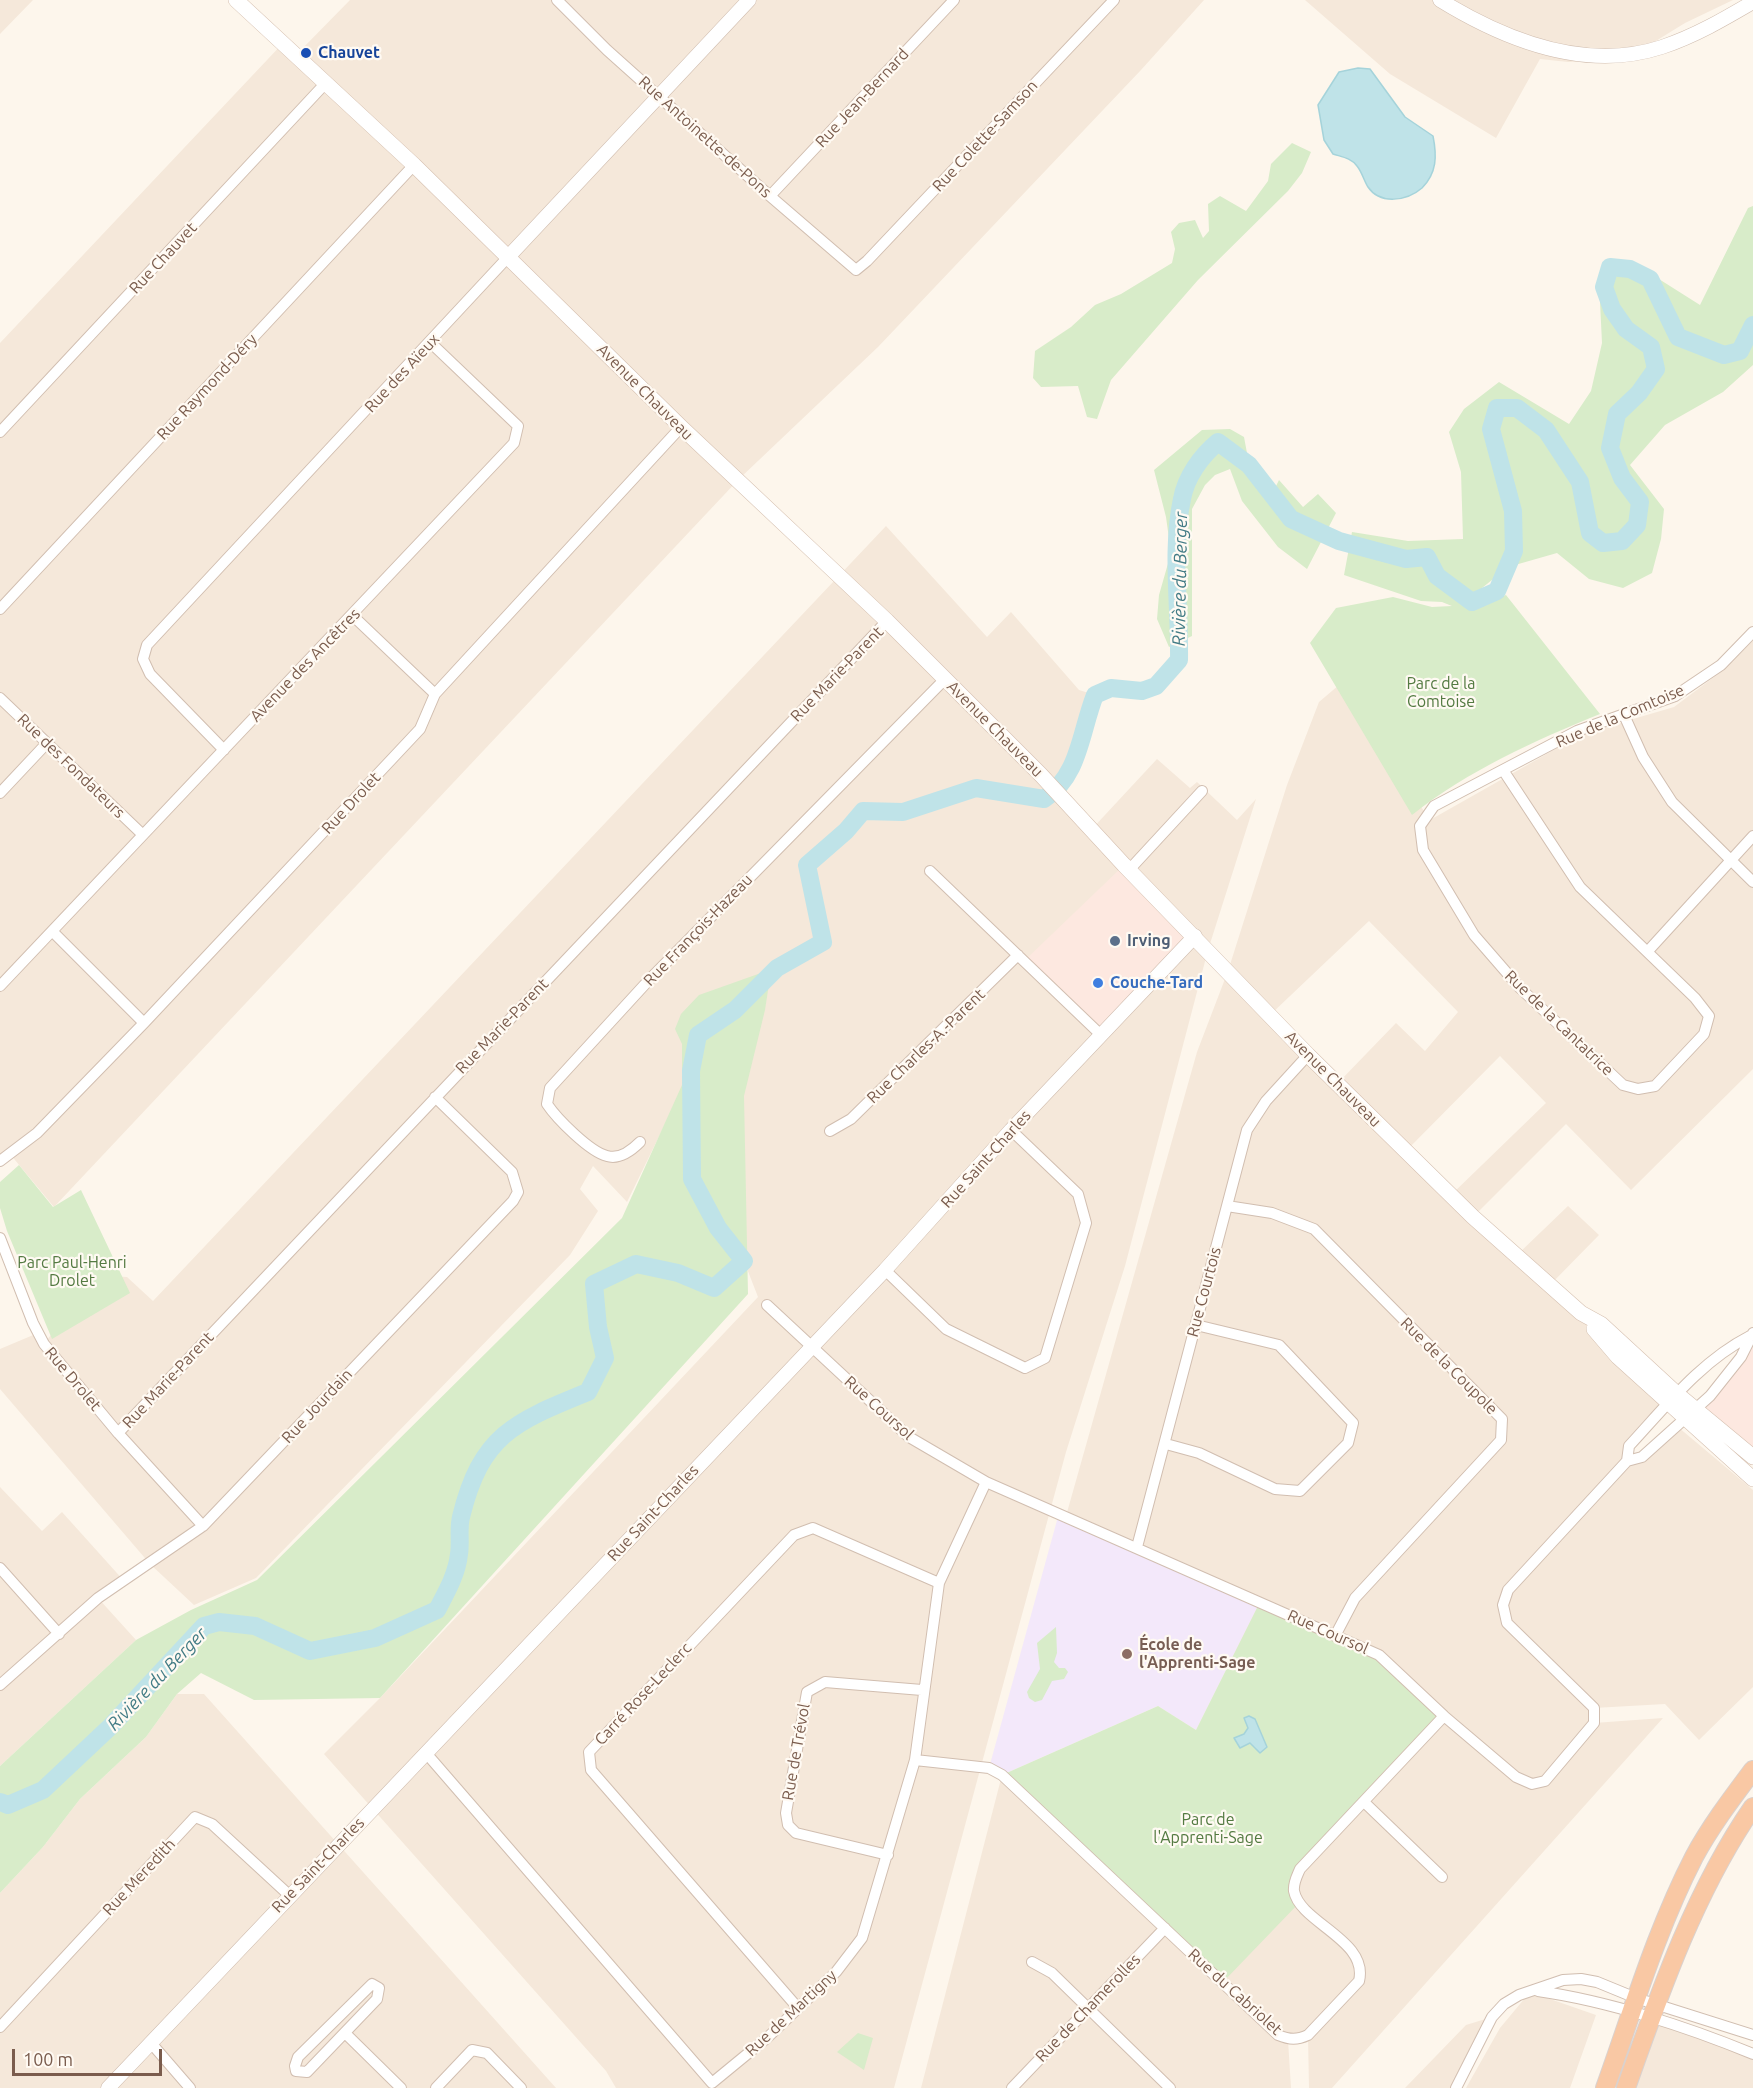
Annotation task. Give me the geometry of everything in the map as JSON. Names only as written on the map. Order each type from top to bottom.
[{"type":"highway","points":[[1605,2088],[1656,1939],[1695,1855],[1753,1770]]},
{"type":"highway","points":[[1626,2088],[1653,2011],[1719,1863],[1753,1807]]},
{"type":"main road","name":"Avenue Chauveau","points":[[236,0],[414,165],[509,256],[681,428],[887,621],[1041,775],[1129,870],[1308,1055],[1473,1217],[1581,1313],[1618,1357],[1691,1414]]},
{"type":"main road","points":[[1691,1414],[1753,1457]]},
{"type":"main road","points":[[1691,1414],[1753,1479]]},
{"type":"street","name":"Rue des Aïeux","points":[[224,750],[150,674],[143,659],[147,645],[749,0]]},
{"type":"street","name":"Rue Jean-Bernard","points":[[770,196],[954,0]]},
{"type":"street","name":"Rue Colette-Samson","points":[[856,270],[1114,0]]},
{"type":"street","points":[[1440,0],[1477,22],[1520,41],[1568,53],[1615,55],[1661,47],[1712,27],[1753,2]]},
{"type":"street","name":"Rue Antoinette-de-Pons","points":[[559,1],[770,196],[856,270]]},
{"type":"street","name":"Rue Chauvet","points":[[0,432],[322,87],[325,81]]},
{"type":"street","name":"Rue Raymond-Déry","points":[[0,609],[414,165]]},
{"type":"street","name":"Avenue des Ancêtres","points":[[0,986],[514,444],[518,426],[431,343]]},
{"type":"street","name":"Rue Drolet","points":[[0,1161],[37,1133],[144,1023],[420,729],[435,694],[681,428]]},
{"type":"street","points":[[352,615],[435,694]]},
{"type":"street","name":"Rue Marie-Parent","points":[[118,1433],[887,621]]},
{"type":"street","name":"Rue de la Comtoise","points":[[1420,826],[1434,806],[1577,731],[1675,696],[1721,665],[1753,632]]},
{"type":"street","name":"Rue François-Hazeau","points":[[640,1142],[627,1153],[618,1156],[608,1157],[593,1150],[553,1113],[547,1104],[546,1096],[648,981],[945,679]]},
{"type":"street","name":"Rue des Fondateurs","points":[[0,699],[142,834]]},
{"type":"street","points":[[1624,715],[1642,757],[1672,802],[1729,861],[1753,882]]},
{"type":"street","points":[[0,793],[47,743]]},
{"type":"street","name":"Rue de la Cantatrice","points":[[1420,826],[1423,850],[1474,935],[1520,988],[1623,1085],[1638,1089],[1655,1086],[1704,1034],[1709,1016],[1695,998],[1648,951],[1580,887],[1503,770]]},
{"type":"street","points":[[1129,870],[1202,792]]},
{"type":"street","points":[[1648,951],[1753,836]]},
{"type":"street","points":[[930,871],[1101,1035]]},
{"type":"street","points":[[52,931],[144,1023]]},
{"type":"street","name":"Rue Saint-Charles","points":[[108,2088],[885,1270],[1011,1130],[1195,936]]},
{"type":"street","name":"Rue Charles-A.-Parent","points":[[830,1131],[851,1119],[1018,956]]},
{"type":"street","name":"Rue Courtois","points":[[1137,1547],[1166,1444],[1246,1130],[1266,1101],[1308,1055]]},
{"type":"street","name":"Rue Jourdain","points":[[0,1685],[98,1598],[203,1527],[513,1201],[518,1192],[512,1172],[435,1097]]},
{"type":"street","points":[[885,1270],[946,1329],[1025,1368],[1045,1358],[1086,1223],[1078,1194],[1011,1130]]},
{"type":"street","name":"Rue de la Coupole","points":[[1227,1206],[1272,1213],[1314,1229],[1502,1419],[1502,1440],[1355,1598],[1335,1636]]},
{"type":"street","name":"Rue Drolet","points":[[0,1238],[33,1323],[44,1344],[118,1433],[203,1527]]},
{"type":"street","name":"Rue Coursol","points":[[767,1305],[909,1437],[986,1482],[1379,1655],[1444,1716],[1516,1777],[1532,1784],[1545,1781],[1584,1738],[1594,1723],[1594,1708],[1508,1623],[1503,1605],[1508,1590],[1627,1461],[1641,1457],[1710,1396],[1741,1357],[1752,1335]]},
{"type":"street","points":[[1166,1444],[1199,1453],[1275,1489],[1300,1491],[1348,1443],[1353,1423],[1279,1345],[1196,1325]]},
{"type":"street","name":"Rue Coursol","points":[[1627,1461],[1629,1446],[1672,1399],[1731,1346],[1752,1335]]},
{"type":"street","name":"Rue de Martigny","points":[[426,1753],[712,2083],[837,1972],[862,1938],[915,1760],[922,1690],[939,1583],[986,1482]]},
{"type":"street","name":"Carré Rose-Leclerc","points":[[798,2008],[591,1770],[589,1752],[794,1535],[813,1528],[939,1583]]},
{"type":"street","points":[[0,1568],[59,1634]]},
{"type":"street","name":"Rue de Trévol","points":[[888,1855],[796,1833],[788,1825],[786,1813],[807,1692],[825,1682],[922,1690]]},
{"type":"street","name":"Rue du Cabriolet","points":[[915,1760],[988,1768],[1002,1775],[1278,2035],[1298,2040],[1308,2035],[1359,1981],[1361,1972],[1358,1960],[1347,1947],[1300,1902],[1294,1892],[1294,1881],[1300,1869],[1444,1716]]},
{"type":"street","points":[[1364,1802],[1442,1877]]},
{"type":"street","name":"Rue Meredith","points":[[0,2027],[195,1817],[212,1824],[289,1895]]},
{"type":"street","name":"Rue de Chamerolles","points":[[1012,2088],[1086,2008],[1165,1928]]},
{"type":"street","points":[[1032,1962],[1052,1973],[1170,2088]]},
{"type":"street","points":[[1456,2088],[1492,2017],[1504,2004],[1563,1980],[1581,1979],[1633,2006],[1653,2011],[1753,2054]]},
{"type":"street","points":[[372,1984],[376,1984],[380,1992],[377,1999],[345,2033],[307,2072],[296,2071],[294,2066],[298,2057],[363,1991],[372,1984]]},
{"type":"street","points":[[1535,1990],[1633,2006],[1753,2035]]},
{"type":"street","points":[[345,2033],[401,2088]]},
{"type":"street","points":[[151,2043],[190,2088]]},
{"type":"street","points":[[436,2088],[472,2050],[487,2053],[521,2088]]},
{"type":"shaded area","points":[[0,0],[33,0],[0,34]]},
{"type":"shaded area","points":[[350,0],[1204,0],[1141,70],[878,347],[739,479],[54,1207],[10,1154],[0,1161],[0,343],[284,42],[297,54]]},
{"type":"shaded area","points":[[1305,0],[1733,0],[1685,23],[1625,60],[1568,62],[1540,59],[1496,138],[1390,74]]},
{"type":"shaded area","points":[[886,526],[987,637],[1011,612],[1079,690],[1095,695],[1086,719],[1081,746],[1065,781],[1056,791],[1091,830],[1157,759],[1190,788],[1197,782],[1237,820],[1256,799],[1208,950],[1125,1266],[1066,1452],[894,2088],[616,2088],[606,2071],[324,1754],[380,1698],[758,1297],[744,1261],[690,1073],[627,1202],[593,1166],[580,1189],[598,1211],[570,1255],[256,1578],[194,1605],[150,1564],[0,1389],[0,1349],[38,1333],[44,1344],[84,1291],[108,1276],[127,1277],[153,1301]]},
{"type":"shaded area","points":[[1753,640],[1753,1069],[1631,1190],[1566,1124],[1473,1217],[1517,1255],[1568,1206],[1599,1235],[1550,1285],[1677,1394],[1629,1446],[1627,1460],[1678,1427],[1753,1490],[1753,1687],[1699,1740],[1665,1704],[1594,1708],[1594,1723],[1663,1718],[1332,2088],[1309,2088],[1308,2036],[1288,2040],[1291,2088],[921,2088],[1002,1775],[1294,1881],[1368,1799],[1066,1516],[1197,1052],[1228,971],[1287,785],[1319,702],[1339,685],[1430,820],[1582,734],[1674,707],[1718,674]],"holes":[[[1369,921],[1458,1012],[1425,1051],[1396,1023],[1337,1084],[1270,1015]],[[1500,1056],[1546,1103],[1451,1195],[1406,1151]]]},
{"type":"shaded area","points":[[1124,865],[1195,936],[1101,1035],[1024,961]]},
{"type":"shaded area","points":[[1753,1333],[1753,1457],[1696,1410]]},
{"type":"shaded area","points":[[0,1487],[42,1531],[62,1512],[125,1582],[98,1598],[136,1640],[0,1766]]},
{"type":"shaded area","name":"École de l'Apprenti-Sage","points":[[1059,1513],[1260,1602],[1196,1730],[1158,1706],[1002,1775],[989,1768]]},
{"type":"shaded area","points":[[177,1694],[204,1694],[556,2088],[0,2088],[0,1893],[43,1847],[80,1799],[146,1737]]},
{"type":"shaded area","points":[[1530,1992],[1596,2015],[1570,2088],[1466,2088],[1500,2028]]},
{"type":"shaded area","points":[[1492,2017],[1456,2088],[1405,2088],[1466,2025]]},
{"type":"shaded area","points":[[1650,2019],[1753,2054],[1753,2088],[1626,2088]]},
{"type":"green space","points":[[1292,143],[1311,152],[1302,173],[1288,191],[1198,280],[1111,380],[1097,419],[1087,417],[1078,386],[1041,387],[1033,378],[1035,351],[1071,327],[1095,305],[1121,294],[1172,263],[1175,249],[1171,232],[1179,223],[1195,220],[1203,238],[1209,231],[1208,204],[1220,196],[1246,211],[1268,181],[1271,164]]},
{"type":"green space","name":"Parc de la Comtoise","points":[[1753,206],[1753,365],[1723,392],[1665,425],[1630,465],[1664,509],[1661,539],[1652,573],[1623,588],[1589,579],[1557,553],[1508,567],[1461,605],[1479,605],[1506,595],[1600,714],[1479,770],[1412,815],[1310,643],[1336,608],[1393,597],[1432,607],[1452,606],[1442,602],[1421,601],[1344,575],[1352,532],[1408,541],[1463,539],[1461,472],[1449,432],[1464,409],[1499,382],[1569,424],[1591,391],[1602,343],[1599,281],[1632,262],[1700,305],[1748,208]]},
{"type":"green space","points":[[1230,429],[1244,437],[1247,453],[1276,486],[1279,480],[1303,507],[1318,494],[1336,513],[1307,569],[1278,547],[1242,501],[1230,469],[1215,475],[1205,485],[1192,509],[1192,636],[1169,647],[1157,619],[1159,595],[1171,553],[1166,517],[1154,470],[1202,430]]},
{"type":"green space","points":[[775,968],[769,984],[744,1096],[748,1294],[380,1698],[254,1700],[201,1673],[177,1694],[146,1737],[80,1799],[43,1847],[0,1893],[0,1766],[136,1640],[191,1610],[257,1580],[622,1218],[682,1085],[682,1044],[675,1029],[681,1014],[699,995]]},
{"type":"green space","name":"Parc Paul-Henri Drolet","points":[[19,1165],[53,1207],[81,1190],[130,1293],[52,1339],[7,1231],[0,1208],[0,1182]]},
{"type":"green space","name":"Parc de l'Apprenti-Sage","points":[[1260,1602],[1379,1655],[1444,1716],[1294,1881],[1300,1902],[1223,1982],[1002,1775],[1158,1706],[1196,1730]]},
{"type":"green space","points":[[1056,1627],[1057,1653],[1054,1662],[1059,1668],[1065,1668],[1068,1672],[1064,1679],[1052,1681],[1042,1700],[1035,1702],[1029,1698],[1027,1692],[1040,1669],[1037,1643]]},
{"type":"green space","points":[[858,2033],[873,2038],[864,2070],[837,2052]]},
{"type":"water","points":[[1358,68],[1370,69],[1405,117],[1433,136],[1435,164],[1431,176],[1422,188],[1409,196],[1394,199],[1379,197],[1368,187],[1355,163],[1333,154],[1324,140],[1318,105],[1339,72]]},
{"type":"water","points":[[1249,1716],[1255,1719],[1267,1747],[1260,1753],[1250,1743],[1240,1748],[1234,1738],[1244,1734],[1248,1728],[1244,1718]]},
{"type":"waterway","name":"Rivière du Berger","points":[[0,1802],[8,1805],[43,1790],[111,1726],[204,1626],[219,1622],[255,1626],[310,1651],[375,1638],[437,1610],[456,1569],[460,1549],[460,1522],[469,1489],[490,1449],[521,1423],[588,1392],[605,1358],[598,1327],[594,1284],[636,1264],[678,1273],[714,1288],[744,1261],[718,1228],[692,1179],[691,1071],[698,1035],[735,1010],[777,968],[823,942],[807,865],[846,831],[863,811],[903,812],[976,788],[1044,799],[1056,789],[1072,766],[1095,695],[1111,688],[1142,691],[1156,686],[1179,660],[1176,558],[1182,499],[1195,468],[1218,442],[1249,465],[1291,519],[1339,541],[1406,559],[1427,557],[1437,576],[1472,602],[1497,591],[1514,551],[1513,511],[1491,429],[1497,408],[1517,408],[1546,430],[1580,482],[1590,533],[1603,543],[1622,541],[1637,525],[1640,502],[1622,478],[1610,448],[1617,414],[1639,393],[1656,369],[1651,347],[1626,329],[1612,309],[1604,287],[1610,267],[1630,269],[1650,279],[1678,337],[1724,355],[1740,351],[1753,325]]},
{"type":"place","name":"Chauvet","points":[[306,53]]},
{"type":"place","name":"Irving","points":[[1115,941]]},
{"type":"place","name":"Couche-Tard","points":[[1098,983]]},
{"type":"place","name":"École de l'Apprenti-Sage","points":[[1127,1654]]}]
